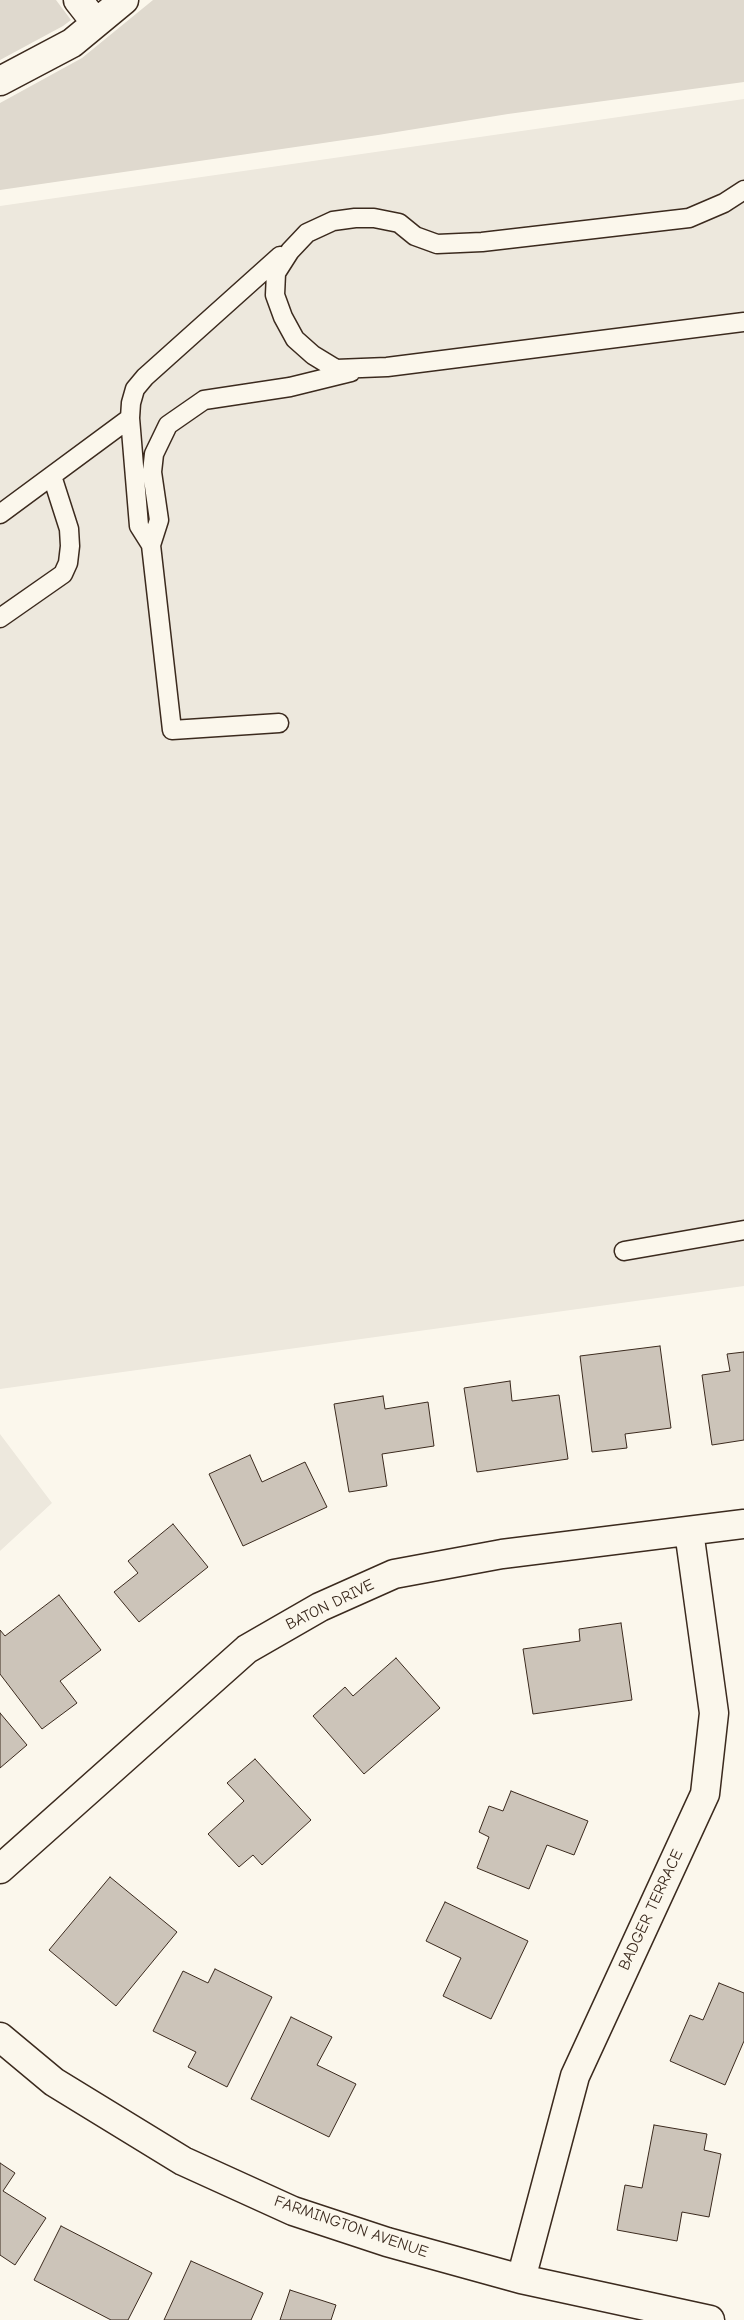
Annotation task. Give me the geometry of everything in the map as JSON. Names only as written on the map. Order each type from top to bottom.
[{"type":"street","points":[[78,0],[96,23]]},
{"type":"street","points":[[0,81],[72,43],[124,0]]},
{"type":"street","name":"BATON DRIVE","points":[[0,1869],[247,1649],[320,1607],[394,1574],[502,1554],[744,1524]]},
{"type":"street","name":"BADGER TERRACE","points":[[521,2279],[575,2076],[705,1794],[714,1713],[689,1531]]},
{"type":"street","name":"FARMINGTON AVENUE","points":[[0,2037],[54,2082],[183,2161],[293,2211],[387,2242],[521,2279],[710,2320]]},
{"type":"lane","points":[[151,545],[139,526],[130,418],[130,403],[135,390],[145,376],[307,233],[333,221],[374,218],[398,223],[415,236],[437,244],[482,242],[689,218],[724,203],[744,190]]},
{"type":"lane","points":[[307,233],[290,250],[276,273],[274,295],[283,317],[295,339],[313,355],[336,369],[365,369]]},
{"type":"lane","points":[[279,723],[172,730],[151,545],[159,520],[152,472],[154,454],[168,425],[183,412],[204,400],[290,387],[365,369],[744,322]]},
{"type":"lane","points":[[0,514],[130,418]]},
{"type":"lane","points":[[0,618],[63,574],[68,563],[69,529],[52,476]]},
{"type":"lane","points":[[624,1250],[744,1230]]},
{"type":"shaded area","points":[[0,0],[56,0],[71,20],[0,60]]},
{"type":"shaded area","points":[[153,0],[744,0],[744,82],[508,114],[378,135],[0,190],[0,103],[82,58]]},
{"type":"shaded area","points":[[744,99],[744,1286],[0,1389],[0,206]]},
{"type":"shaded area","points":[[0,1434],[52,1503],[0,1551]]},
{"type":"building","points":[[660,1346],[671,1428],[625,1434],[627,1448],[592,1452],[580,1356]]},
{"type":"building","points":[[744,1352],[744,1440],[712,1445],[702,1375],[730,1371],[727,1354]]},
{"type":"building","points":[[510,1381],[512,1401],[559,1395],[568,1459],[477,1472],[464,1388]]},
{"type":"building","points":[[383,1396],[385,1409],[428,1402],[434,1446],[382,1454],[387,1486],[349,1492],[334,1404]]},
{"type":"building","points":[[250,1455],[262,1482],[305,1462],[327,1507],[243,1546],[209,1474]]},
{"type":"building","points":[[173,1524],[208,1567],[139,1622],[114,1592],[138,1573],[128,1561]]},
{"type":"building","points":[[59,1595],[101,1650],[60,1681],[77,1703],[42,1729],[0,1674],[0,1630],[5,1636]]},
{"type":"building","points":[[621,1623],[632,1700],[533,1714],[523,1649],[580,1641],[579,1629]]},
{"type":"building","points":[[396,1658],[440,1708],[364,1774],[313,1716],[345,1687],[353,1696]]},
{"type":"building","points":[[0,1713],[27,1745],[0,1768]]},
{"type":"building","points":[[255,1759],[311,1820],[262,1865],[253,1855],[239,1867],[208,1834],[244,1801],[227,1783]]},
{"type":"building","points":[[511,1791],[588,1821],[574,1855],[547,1845],[529,1889],[477,1868],[489,1837],[479,1832],[489,1806],[503,1811]]},
{"type":"building","points":[[110,1877],[177,1932],[116,2006],[49,1950]]},
{"type":"building","points":[[445,1902],[528,1941],[491,2019],[443,1996],[461,1958],[426,1941]]},
{"type":"building","points":[[215,1969],[272,1997],[227,2087],[188,2067],[196,2052],[153,2031],[183,1971],[208,1983]]},
{"type":"building","points":[[719,1983],[744,1993],[744,2041],[725,2085],[670,2061],[690,2015],[703,2020]]},
{"type":"building","points":[[291,2017],[332,2037],[317,2065],[356,2084],[329,2137],[251,2099]]},
{"type":"building","points":[[654,2125],[707,2134],[704,2150],[721,2154],[709,2217],[682,2212],[677,2241],[617,2230],[625,2185],[642,2188]]},
{"type":"building","points":[[0,2163],[15,2173],[3,2191],[46,2218],[15,2265],[0,2255]]},
{"type":"building","points":[[61,2226],[152,2273],[128,2320],[111,2320],[34,2280]]},
{"type":"building","points":[[191,2261],[263,2293],[251,2320],[164,2320]]},
{"type":"building","points":[[290,2290],[336,2305],[331,2320],[280,2320]]}]
